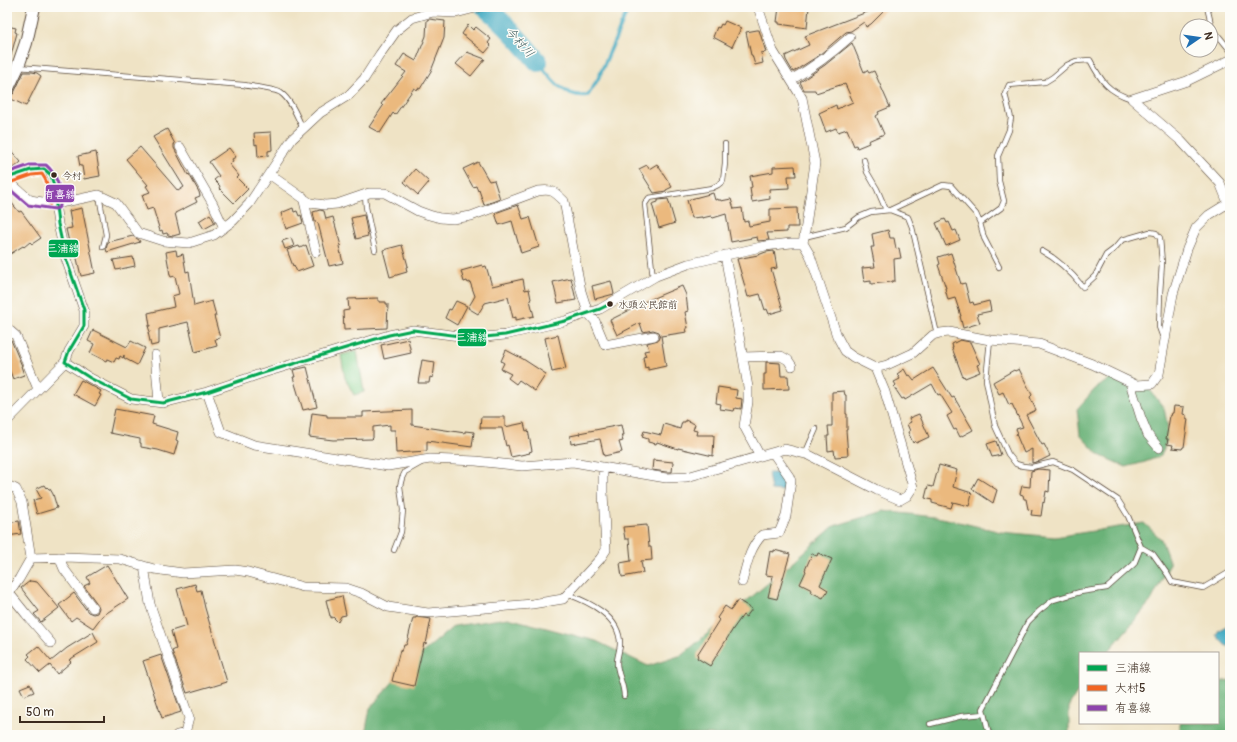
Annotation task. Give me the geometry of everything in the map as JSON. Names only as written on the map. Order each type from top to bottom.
[{"type":"street","points":[[7,90],[18,67],[26,43],[34,7]]},
{"type":"street","points":[[7,179],[30,200],[55,204],[99,195],[116,203],[138,232],[163,241],[189,243],[214,235],[233,221],[249,204],[292,140],[320,113],[349,95],[359,85],[397,30],[412,18],[433,12],[456,13],[479,7]]},
{"type":"street","points":[[758,7],[773,51],[802,98],[815,163],[803,240],[810,255],[837,336],[845,351],[853,358],[875,368],[887,365],[913,353],[933,335],[949,332],[990,340],[1040,344],[1092,364],[1130,383],[1136,385],[1152,384],[1160,374],[1173,294],[1187,249],[1196,228],[1209,215],[1229,203],[1220,183],[1206,167],[1181,141],[1132,99]]},
{"type":"street","points":[[791,80],[820,62],[850,37]]},
{"type":"street","points":[[1132,99],[1187,81],[1230,60]]},
{"type":"street","points":[[180,147],[213,204],[224,228]]},
{"type":"street","points":[[269,174],[310,203],[325,205],[337,204],[369,194],[385,193],[428,215],[453,219],[471,216],[538,191],[549,190],[557,194],[564,201],[582,291],[588,313],[595,321],[605,345],[654,336]]},
{"type":"street","points":[[303,197],[316,252]]},
{"type":"street","points":[[7,421],[65,362],[69,351],[84,326],[84,310],[65,256],[55,204]]},
{"type":"street","points":[[65,362],[90,378],[131,399],[163,403],[207,392],[278,368],[389,335],[413,330],[475,338],[505,335],[565,322],[605,306],[653,278],[688,264],[765,246],[803,240]]},
{"type":"street","points":[[725,255],[748,387],[748,402],[744,426],[760,456]]},
{"type":"street","points":[[7,328],[16,336],[38,389]]},
{"type":"street","points":[[155,355],[159,402]]},
{"type":"street","points":[[743,357],[781,356],[788,360],[792,366]]},
{"type":"street","points":[[207,392],[221,432],[254,445],[388,466],[428,459],[476,461],[522,466],[573,462],[666,478],[687,477],[785,449],[809,455],[877,490],[900,500],[907,496],[913,487],[885,392],[875,368]]},
{"type":"street","points":[[1130,383],[1148,435],[1159,448]]},
{"type":"street","points":[[742,582],[750,552],[756,542],[762,535],[779,533],[786,516],[790,481],[789,476],[773,453]]},
{"type":"street","points":[[31,558],[58,557],[120,559],[154,569],[183,573],[235,570],[248,572],[303,587],[346,588],[361,593],[388,607],[428,613],[532,604],[563,599],[600,559],[606,550],[603,468]]},
{"type":"street","points":[[7,485],[16,489],[22,502],[31,558],[8,595],[52,643]]},
{"type":"street","points":[[58,557],[64,569],[93,608]]},
{"type":"street","points":[[144,566],[150,604],[189,718],[185,733],[177,735]]},
{"type":"lane","points":[[1207,7],[1212,28],[1230,50]]},
{"type":"lane","points":[[980,222],[1001,208],[1004,201],[999,181],[998,156],[1009,130],[1011,118],[1005,94],[1009,86],[1045,82],[1067,65],[1076,61],[1090,60],[1099,77],[1109,88],[1120,95],[1132,99]]},
{"type":"lane","points":[[18,67],[236,84],[261,88],[281,93],[289,101],[303,129]]},
{"type":"lane","points":[[653,278],[645,204],[649,198],[712,188],[718,185],[723,181],[726,163],[725,144]]},
{"type":"lane","points":[[864,160],[867,172],[888,210],[908,217],[912,227],[937,334]]},
{"type":"lane","points":[[7,179],[31,170],[44,169],[51,175],[55,204]]},
{"type":"lane","points":[[803,240],[846,227],[859,217],[871,212],[888,210],[943,185],[952,186],[976,214],[980,222],[984,238],[999,267]]},
{"type":"lane","points":[[99,195],[106,235],[103,247]]},
{"type":"lane","points":[[365,195],[375,250]]},
{"type":"lane","points":[[1042,251],[1071,272],[1083,287],[1095,276],[1106,255],[1122,240],[1150,232],[1156,233],[1160,238],[1162,263],[1159,327],[1164,342]]},
{"type":"lane","points":[[990,340],[986,380],[995,426],[1008,454],[1016,464],[1032,467],[1053,462],[1073,470],[1118,500],[1128,516],[1141,547],[1153,554],[1172,582],[1203,588],[1230,572]]},
{"type":"lane","points":[[805,454],[816,429]]},
{"type":"lane","points":[[394,550],[401,532],[403,510],[400,486],[402,478],[406,472],[428,459]]},
{"type":"lane","points":[[990,735],[983,709],[1028,622],[1053,600],[1080,592],[1106,588],[1134,564],[1141,547]]},
{"type":"lane","points":[[567,594],[582,600],[604,613],[616,629],[620,644],[616,663],[624,689],[624,696]]},
{"type":"lane","points":[[930,724],[962,716],[984,714]]},
{"type":"green space","points":[[357,351],[364,392],[354,395],[345,378],[341,355]]},
{"type":"green space","points":[[1132,377],[1150,390],[1164,408],[1169,434],[1161,456],[1126,467],[1099,455],[1080,435],[1077,409],[1095,389],[1111,378]]},
{"type":"green space","points":[[884,511],[942,518],[1001,532],[1055,537],[1144,523],[1161,539],[1170,564],[1151,601],[1108,652],[1079,652],[1079,690],[1069,705],[1069,735],[365,735],[370,708],[407,666],[454,626],[508,618],[596,641],[648,666],[682,655],[834,526]]},
{"type":"green space","points":[[1230,680],[1230,735],[1180,735],[1180,724],[1219,724],[1219,682]]},
{"type":"water","points":[[768,473],[779,473],[784,480],[784,491],[771,490]]},
{"type":"water","points":[[1230,624],[1230,647],[1225,645],[1216,635],[1219,630]]},
{"type":"building","points":[[779,7],[809,7],[807,28],[779,24],[779,22],[777,22]]},
{"type":"building","points":[[880,7],[881,9],[888,7],[871,24],[866,27],[864,22],[851,31],[846,32],[818,56],[793,72],[785,56],[809,45],[805,36]]},
{"type":"building","points":[[427,20],[445,21],[444,38],[431,71],[420,89],[418,88],[417,90],[414,88],[395,115],[393,113],[380,133],[369,127],[383,106],[381,104],[406,72],[396,66],[404,54],[416,61],[426,36]]},
{"type":"building","points":[[725,21],[741,28],[732,47],[713,37],[717,27],[719,28],[721,24],[723,25]]},
{"type":"building","points":[[468,25],[473,30],[476,27],[491,39],[488,43],[491,46],[485,53],[462,34]]},
{"type":"building","points":[[7,26],[16,28],[15,32],[17,33],[10,59],[7,59]]},
{"type":"building","points":[[759,30],[766,52],[761,53],[763,63],[755,65],[751,55],[746,32]]},
{"type":"building","points":[[852,43],[864,72],[867,70],[869,73],[874,71],[890,107],[878,112],[879,114],[876,116],[884,134],[857,148],[856,145],[854,146],[847,129],[838,132],[836,128],[826,132],[819,113],[836,105],[837,109],[853,102],[845,84],[816,93],[815,90],[804,90],[800,82],[825,65]]},
{"type":"building","points":[[467,52],[485,59],[471,76],[456,64]]},
{"type":"building","points":[[24,72],[37,73],[41,76],[26,106],[9,98],[14,93]]},
{"type":"building","points":[[167,129],[175,144],[174,148],[200,196],[195,198],[197,202],[175,213],[180,234],[173,236],[168,235],[167,233],[163,234],[162,230],[160,231],[153,208],[147,210],[142,195],[150,192],[146,186],[148,185],[126,159],[140,147],[178,191],[184,187],[153,137]]},
{"type":"building","points":[[271,132],[272,150],[268,151],[268,156],[258,157],[254,133]]},
{"type":"building","points":[[7,146],[21,162],[14,168],[12,166],[7,171]]},
{"type":"building","points":[[229,148],[236,157],[232,159],[233,161],[229,164],[239,176],[237,178],[248,189],[234,203],[219,188],[220,186],[214,180],[219,176],[209,162]]},
{"type":"building","points":[[96,152],[100,176],[84,179],[82,166],[80,166],[78,156]]},
{"type":"building","points":[[478,162],[489,181],[494,180],[500,199],[484,205],[479,190],[478,191],[476,186],[473,187],[463,169]]},
{"type":"building","points":[[657,164],[672,187],[666,191],[654,193],[639,169],[647,165],[649,169]]},
{"type":"building","points":[[795,166],[796,176],[788,176],[789,188],[769,189],[770,199],[752,202],[750,176],[773,172],[773,167]]},
{"type":"building","points":[[415,169],[429,182],[418,195],[404,182]]},
{"type":"building","points":[[713,193],[715,200],[718,199],[721,201],[731,199],[734,209],[742,208],[744,222],[748,221],[749,226],[770,222],[770,209],[797,208],[798,227],[787,227],[787,232],[767,233],[769,240],[758,241],[757,237],[731,242],[726,214],[713,218],[711,216],[692,218],[687,200]]},
{"type":"building","points":[[7,197],[19,212],[21,211],[41,238],[32,244],[30,242],[7,256]]},
{"type":"building","points":[[668,199],[675,223],[659,228],[652,204],[658,202],[658,200]]},
{"type":"building","points":[[518,205],[523,219],[530,217],[539,247],[521,253],[512,221],[499,225],[495,213]]},
{"type":"building","points":[[82,208],[95,273],[81,276],[73,241],[69,242],[66,229],[72,228],[69,211]]},
{"type":"building","points":[[293,208],[294,212],[297,211],[299,216],[301,215],[303,223],[286,229],[281,213]]},
{"type":"building","points":[[320,210],[324,211],[326,219],[333,217],[341,246],[339,246],[343,263],[329,266],[318,223],[315,222],[313,212]]},
{"type":"building","points":[[210,214],[215,223],[204,229],[199,221]]},
{"type":"building","points":[[364,215],[368,236],[356,239],[351,218]]},
{"type":"building","points":[[945,219],[947,223],[949,222],[953,231],[956,230],[960,240],[946,246],[936,223]]},
{"type":"building","points":[[888,230],[890,238],[894,238],[896,249],[899,248],[901,258],[894,259],[895,281],[871,284],[871,281],[864,282],[862,268],[875,267],[871,247],[874,247],[872,234]]},
{"type":"building","points":[[133,236],[140,242],[107,252],[106,249],[108,242]]},
{"type":"building","points":[[291,238],[294,246],[285,249],[282,241]]},
{"type":"building","points":[[306,245],[313,266],[297,272],[287,250],[299,246],[300,248]]},
{"type":"building","points":[[402,245],[408,266],[406,267],[407,272],[390,277],[383,250]]},
{"type":"building","points":[[176,250],[177,256],[183,254],[186,272],[189,271],[194,306],[212,301],[216,316],[214,316],[220,338],[215,339],[217,346],[195,352],[188,322],[159,329],[159,344],[151,346],[148,332],[150,332],[148,326],[150,326],[148,313],[174,307],[172,296],[179,294],[175,276],[171,277],[170,275],[166,252]]},
{"type":"building","points":[[774,251],[777,268],[771,269],[783,310],[769,314],[767,309],[765,310],[760,294],[748,297],[737,259]]},
{"type":"building","points":[[951,253],[961,284],[965,283],[970,303],[973,302],[974,305],[989,301],[991,311],[977,314],[980,323],[963,328],[955,298],[948,300],[946,288],[938,265],[940,264],[938,257]]},
{"type":"building","points":[[133,257],[135,266],[116,270],[113,260]]},
{"type":"building","points":[[482,265],[483,267],[486,266],[492,286],[523,279],[525,290],[529,289],[534,316],[516,320],[516,317],[513,318],[508,297],[485,303],[478,314],[468,308],[475,296],[470,282],[464,282],[461,271]]},
{"type":"building","points":[[571,278],[576,300],[558,303],[553,282]]},
{"type":"building","points":[[611,281],[614,294],[595,299],[592,286]]},
{"type":"building","points":[[682,286],[686,295],[688,311],[685,312],[688,328],[686,328],[687,332],[661,336],[666,366],[648,370],[648,367],[645,368],[643,357],[646,356],[644,351],[649,350],[647,343],[658,340],[660,335],[659,332],[653,330],[643,332],[640,323],[617,335],[610,320],[632,309],[632,307]]},
{"type":"building","points":[[378,298],[378,301],[386,302],[386,304],[388,304],[387,328],[344,330],[343,311],[349,310],[348,299]]},
{"type":"building","points":[[456,301],[467,306],[457,325],[445,318],[449,309],[451,310]]},
{"type":"building","points":[[93,330],[127,347],[131,341],[145,348],[137,365],[124,358],[124,355],[123,358],[120,356],[119,359],[116,358],[114,362],[107,359],[106,361],[90,353],[94,344],[88,341]]},
{"type":"building","points":[[558,335],[566,369],[552,372],[545,338]]},
{"type":"building","points":[[7,336],[11,340],[22,366],[24,375],[13,379],[7,364]]},
{"type":"building","points":[[408,339],[411,353],[384,359],[381,345]]},
{"type":"building","points":[[960,340],[970,342],[980,364],[977,365],[980,372],[965,378],[964,376],[963,377],[952,348],[952,344]]},
{"type":"building","points":[[506,350],[546,374],[535,391],[519,380],[516,384],[508,378],[511,374],[501,369],[504,363],[501,361]]},
{"type":"building","points":[[422,360],[435,362],[433,378],[430,377],[429,383],[418,383]]},
{"type":"building","points":[[766,362],[780,363],[781,376],[788,376],[789,389],[764,390]]},
{"type":"building","points":[[307,367],[317,407],[303,410],[293,377],[295,377],[293,370]]},
{"type":"building","points":[[933,368],[952,398],[954,397],[973,430],[960,437],[956,429],[954,430],[947,416],[952,413],[940,394],[938,395],[932,384],[905,400],[904,398],[902,399],[894,387],[896,385],[894,382],[900,379],[897,374],[904,369],[908,376],[910,375],[914,380]]},
{"type":"building","points":[[1019,369],[1032,395],[1030,397],[1036,410],[1026,415],[1042,445],[1044,444],[1050,456],[1032,463],[1032,449],[1024,453],[1016,434],[1018,433],[1016,429],[1023,427],[1012,404],[1009,405],[1003,392],[999,394],[993,382],[1014,370]]},
{"type":"building","points":[[81,380],[101,391],[99,394],[101,395],[95,406],[73,394]]},
{"type":"building","points":[[718,387],[737,390],[736,398],[742,399],[741,409],[735,408],[734,411],[720,409],[721,404],[716,403]]},
{"type":"building","points":[[844,391],[846,395],[848,456],[835,457],[834,450],[828,451],[827,436],[829,436],[828,426],[832,426],[832,392]]},
{"type":"building","points":[[1174,406],[1184,407],[1183,414],[1186,415],[1186,418],[1188,419],[1184,447],[1182,449],[1172,448],[1173,445],[1167,444],[1168,439],[1166,439],[1170,416],[1173,413]]},
{"type":"building","points":[[115,409],[154,416],[152,424],[178,432],[176,440],[178,441],[174,455],[141,447],[140,439],[110,433]]},
{"type":"building","points":[[412,410],[412,425],[465,433],[465,431],[474,432],[472,447],[427,441],[427,451],[396,453],[395,430],[390,430],[390,425],[373,427],[372,439],[333,440],[309,437],[312,413],[327,415],[327,417],[363,417],[363,412]]},
{"type":"building","points":[[919,414],[929,437],[913,443],[908,432],[910,431],[907,424],[911,422],[909,418]]},
{"type":"building","points":[[481,417],[505,417],[505,427],[524,423],[526,431],[528,430],[532,451],[529,452],[530,453],[511,457],[508,445],[506,446],[502,428],[480,428]]},
{"type":"building","points":[[685,420],[695,424],[693,430],[697,431],[696,435],[714,435],[713,456],[678,449],[657,442],[656,444],[648,442],[648,439],[642,437],[644,431],[661,435],[664,424],[680,429],[682,422],[685,422]]},
{"type":"building","points":[[621,425],[623,435],[621,435],[623,441],[619,442],[622,452],[604,456],[600,439],[571,444],[570,436]]},
{"type":"building","points":[[996,441],[1001,455],[992,457],[987,444]]},
{"type":"building","points":[[653,460],[673,462],[672,472],[652,470]]},
{"type":"building","points":[[939,465],[957,470],[953,487],[972,493],[969,506],[953,502],[951,508],[932,503],[932,500],[925,498],[928,486],[933,487]]},
{"type":"building","points":[[1038,469],[1050,470],[1049,492],[1046,491],[1041,516],[1031,515],[1032,510],[1028,509],[1026,499],[1024,499],[1023,495],[1020,494],[1022,486],[1030,487],[1031,471]]},
{"type":"building","points":[[978,478],[997,490],[993,503],[972,489]]},
{"type":"building","points":[[44,485],[46,488],[47,487],[50,489],[53,494],[57,508],[37,514],[33,500],[41,498],[36,489]]},
{"type":"building","points":[[19,521],[21,534],[7,536],[7,523]]},
{"type":"building","points":[[647,525],[652,560],[641,561],[643,573],[622,577],[620,563],[631,561],[629,539],[625,539],[623,527]]},
{"type":"building","points":[[774,550],[790,554],[777,599],[768,597],[773,576],[766,575],[770,551],[774,552]]},
{"type":"building","points":[[818,553],[832,559],[820,585],[828,590],[823,598],[800,584],[812,554],[817,556]]},
{"type":"building","points":[[107,565],[128,599],[102,616],[93,628],[76,617],[71,621],[59,605],[74,593],[88,612],[93,614],[97,613],[99,608],[98,605],[84,586],[90,583],[87,577]]},
{"type":"building","points":[[30,581],[37,582],[59,608],[41,622],[34,614],[39,611],[21,588]]},
{"type":"building","points":[[195,584],[197,591],[201,590],[227,682],[187,693],[172,651],[176,649],[171,631],[187,626],[177,589]]},
{"type":"building","points":[[342,596],[346,615],[341,616],[338,622],[333,617],[331,618],[326,600]]},
{"type":"building","points":[[738,600],[752,609],[746,617],[743,615],[710,666],[697,658],[697,655],[719,620],[717,618],[725,606],[731,610]]},
{"type":"building","points":[[413,618],[431,619],[426,644],[424,643],[414,686],[392,681],[400,650],[402,651],[404,645],[407,643]]},
{"type":"building","points":[[93,632],[98,642],[69,660],[71,662],[57,674],[50,665],[40,673],[27,659],[30,656],[28,654],[38,646],[51,661],[67,648]]},
{"type":"building","points":[[161,655],[181,712],[162,718],[143,661]]},
{"type":"building","points":[[30,684],[34,692],[24,696],[20,688]]},
{"type":"waterway","name":"今村川","points":[[485,7],[513,33],[538,62]]},
{"type":"waterway","points":[[538,62],[553,81],[565,91],[572,94],[588,95],[598,79],[629,7]]},
{"type":"transit line","name":"有喜線","points":[[7,173],[30,165],[46,165],[53,173],[58,183],[60,206],[55,209],[28,205],[7,187]]},
{"type":"transit line","name":"三浦線","points":[[7,178],[31,170],[44,169],[51,175],[54,187],[58,224],[65,256],[84,310],[84,326],[69,351],[65,362]]},
{"type":"transit line","name":"大村5","points":[[9,183],[32,175],[42,174],[49,192],[50,204]]},
{"type":"transit line","name":"三浦線","points":[[65,362],[90,378],[131,399],[163,403],[207,392],[263,373],[389,335],[413,330],[475,338],[505,335],[565,321],[610,304]]},
{"type":"place","name":"今村","points":[[54,175]]},
{"type":"place","name":"水頭公民館前","points":[[610,304]]}]
